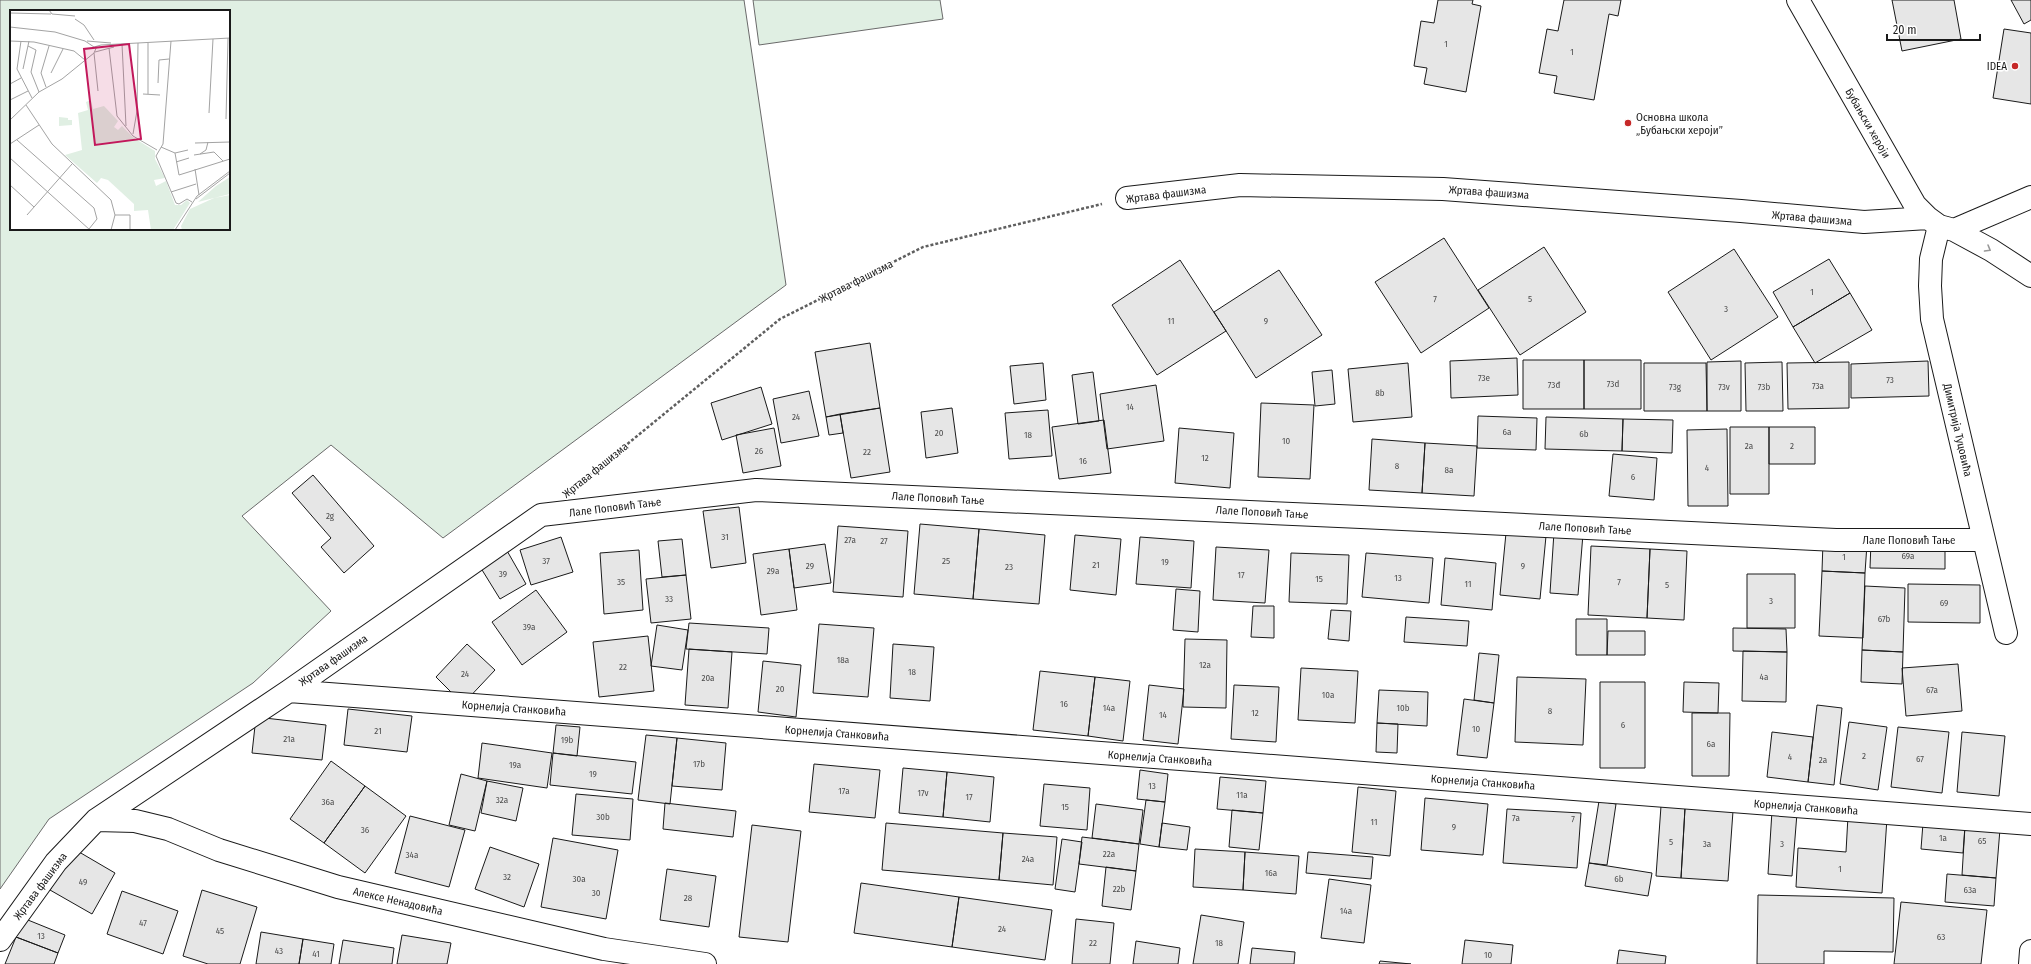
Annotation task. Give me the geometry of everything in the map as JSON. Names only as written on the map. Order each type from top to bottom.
[{"type":"street","name":"Бубањски хероји","points":[[1807,4],[1915,205],[1940,225],[2031,276]]},
{"type":"street","name":"Жртава фашизма","points":[[1127,198],[1240,185],[1436,189],[1741,211],[1864,222],[1940,225]]},
{"type":"street","points":[[1940,225],[2031,197]]},
{"type":"street","name":"Димитрија Туцовића","points":[[1940,225],[1931,259],[1930,286],[1932,319],[2006,633]]},
{"type":"street","name":"Лале Поповић Тање","points":[[540,515],[756,490],[1836,540],[1984,540]]},
{"type":"street","name":"Жртава фашизма","points":[[0,940],[56,862],[96,820],[289,691],[540,515]]},
{"type":"street","name":"Корнелија Станковића","points":[[289,691],[2031,824]]},
{"type":"street","name":"Алексе Ненадовића","points":[[96,820],[135,821],[168,829],[219,850],[353,891],[604,949],[705,964]]},
{"type":"street","points":[[2030,964],[2031,951]]},
{"type":"path","name":"Жртава фашизма","points":[[577,485],[780,319],[923,247],[1127,198]]},
{"type":"green space","points":[[0,0],[744,0],[786,285],[443,538],[331,445],[242,516],[331,611],[253,683],[49,819],[0,889]]},
{"type":"green space","points":[[753,0],[940,0],[943,19],[759,45]]},
{"type":"building","points":[[1438,0],[1473,0],[1472,4],[1481,6],[1466,92],[1424,84],[1427,68],[1414,66],[1421,21],[1434,23]]},
{"type":"building","points":[[1564,0],[1621,0],[1618,16],[1609,14],[1594,100],[1554,93],[1557,76],[1539,73],[1547,29],[1558,31]]},
{"type":"building","points":[[1892,0],[1954,0],[1961,39],[1902,51]]},
{"type":"building","points":[[2011,0],[2031,0],[2031,20],[2024,24]]},
{"type":"building","name":"IDEA","points":[[2004,29],[2031,33],[2031,104],[1993,98]]},
{"type":"building","points":[[1444,238],[1489,308],[1421,353],[1375,282]]},
{"type":"building","points":[[1544,247],[1586,312],[1520,355],[1478,290]]},
{"type":"building","points":[[1734,249],[1778,317],[1711,360],[1668,292]]},
{"type":"building","points":[[1829,259],[1850,293],[1793,327],[1773,292]]},
{"type":"building","points":[[1180,260],[1226,331],[1157,375],[1112,305]]},
{"type":"building","points":[[1279,270],[1322,335],[1256,378],[1214,312]]},
{"type":"building","points":[[1850,293],[1872,330],[1815,363],[1793,327]]},
{"type":"building","points":[[870,343],[880,408],[826,417],[815,352]]},
{"type":"building","points":[[1517,358],[1518,395],[1451,398],[1450,361]]},
{"type":"building","points":[[1523,360],[1584,360],[1584,409],[1523,409]]},
{"type":"building","points":[[1584,360],[1641,360],[1641,409],[1584,409]]},
{"type":"building","points":[[1741,361],[1741,411],[1707,411],[1707,362]]},
{"type":"building","points":[[1928,361],[1929,396],[1851,398],[1851,364]]},
{"type":"building","points":[[1782,362],[1783,411],[1746,411],[1745,363]]},
{"type":"building","points":[[1849,362],[1849,408],[1788,409],[1787,363]]},
{"type":"building","points":[[1043,363],[1046,400],[1014,404],[1010,366]]},
{"type":"building","points":[[1408,363],[1412,417],[1353,422],[1348,369]]},
{"type":"building","points":[[1644,363],[1706,363],[1707,411],[1644,411]]},
{"type":"building","points":[[1332,370],[1335,404],[1315,406],[1312,372]]},
{"type":"building","points":[[1093,372],[1099,421],[1078,424],[1072,375]]},
{"type":"building","points":[[1156,385],[1164,441],[1107,449],[1100,394]]},
{"type":"building","points":[[761,387],[772,424],[722,440],[711,403]]},
{"type":"building","points":[[809,391],[819,436],[781,443],[773,399]]},
{"type":"building","points":[[1261,403],[1314,405],[1310,479],[1258,477]]},
{"type":"building","points":[[880,408],[890,472],[851,478],[840,414]]},
{"type":"building","points":[[952,408],[958,453],[926,458],[921,412]]},
{"type":"building","points":[[1048,410],[1052,456],[1009,459],[1005,413]]},
{"type":"building","points":[[840,414],[843,433],[829,435],[826,417]]},
{"type":"building","points":[[1478,416],[1537,418],[1536,450],[1477,448]]},
{"type":"building","points":[[1546,417],[1623,419],[1622,451],[1545,449]]},
{"type":"building","points":[[1623,419],[1673,420],[1672,453],[1622,451]]},
{"type":"building","points":[[1104,420],[1111,473],[1059,479],[1052,427]]},
{"type":"building","points":[[1730,427],[1769,427],[1769,494],[1730,494]]},
{"type":"building","points":[[1769,427],[1815,427],[1815,464],[1769,464]]},
{"type":"building","points":[[774,428],[781,466],[743,473],[736,435]]},
{"type":"building","points":[[1179,428],[1234,433],[1230,488],[1175,483]]},
{"type":"building","points":[[1727,429],[1728,506],[1688,506],[1687,430]]},
{"type":"building","points":[[1372,439],[1425,443],[1422,493],[1369,490]]},
{"type":"building","points":[[1425,443],[1477,446],[1474,496],[1422,493]]},
{"type":"building","points":[[1613,454],[1657,458],[1654,500],[1609,496]]},
{"type":"building","points":[[313,475],[374,546],[344,573],[321,547],[331,538],[292,493]]},
{"type":"building","points":[[739,507],[746,563],[711,568],[703,511]]},
{"type":"building","points":[[920,524],[979,529],[973,599],[914,594]]},
{"type":"building","points":[[838,526],[908,531],[903,597],[833,592]]},
{"type":"building","points":[[979,529],[1045,535],[1039,604],[973,599]]},
{"type":"building","points":[[1554,532],[1583,534],[1578,595],[1550,593]]},
{"type":"building","points":[[1506,533],[1546,536],[1540,599],[1500,595]]},
{"type":"building","points":[[1075,535],[1121,539],[1116,595],[1070,590]]},
{"type":"building","points":[[561,537],[573,572],[531,585],[520,550]]},
{"type":"building","points":[[1140,537],[1194,541],[1191,588],[1136,584]]},
{"type":"building","points":[[682,539],[686,575],[662,577],[658,541]]},
{"type":"building","points":[[1823,542],[1867,544],[1865,573],[1822,571]]},
{"type":"building","points":[[1871,542],[1945,544],[1945,569],[1870,568]]},
{"type":"building","points":[[825,544],[831,583],[794,588],[789,549]]},
{"type":"building","points":[[1591,546],[1650,549],[1647,618],[1588,615]]},
{"type":"building","points":[[1216,547],[1269,550],[1265,603],[1213,600]]},
{"type":"building","points":[[506,549],[526,584],[500,599],[479,565]]},
{"type":"building","points":[[789,549],[797,610],[761,615],[753,554]]},
{"type":"building","points":[[1650,549],[1687,551],[1684,620],[1647,618]]},
{"type":"building","points":[[639,550],[643,610],[604,614],[600,553]]},
{"type":"building","points":[[1291,553],[1349,555],[1347,604],[1289,602]]},
{"type":"building","points":[[1366,553],[1433,558],[1429,603],[1362,597]]},
{"type":"building","points":[[1445,558],[1496,563],[1492,610],[1441,605]]},
{"type":"building","points":[[1822,571],[1865,573],[1863,638],[1819,636]]},
{"type":"building","points":[[1747,574],[1795,574],[1795,628],[1747,628]]},
{"type":"building","points":[[686,575],[691,619],[651,623],[646,579]]},
{"type":"building","points":[[1908,584],[1980,585],[1980,623],[1908,622]]},
{"type":"building","points":[[1865,586],[1905,588],[1903,652],[1862,650]]},
{"type":"building","points":[[1176,589],[1200,591],[1198,632],[1173,630]]},
{"type":"building","points":[[536,590],[567,632],[522,665],[492,622]]},
{"type":"building","points":[[1253,606],[1274,606],[1274,638],[1251,637]]},
{"type":"building","points":[[1331,610],[1351,611],[1349,641],[1328,639]]},
{"type":"building","points":[[1406,617],[1469,621],[1467,646],[1404,642]]},
{"type":"building","points":[[1576,619],[1607,619],[1607,655],[1576,655]]},
{"type":"building","points":[[689,623],[769,628],[767,654],[686,649]]},
{"type":"building","points":[[819,624],[874,628],[868,697],[813,693]]},
{"type":"building","points":[[657,625],[688,630],[682,670],[651,666]]},
{"type":"building","points":[[1733,628],[1786,629],[1787,652],[1733,651]]},
{"type":"building","points":[[1608,631],[1645,631],[1645,655],[1607,655]]},
{"type":"building","points":[[648,636],[654,691],[599,697],[593,642]]},
{"type":"building","points":[[1185,639],[1227,640],[1226,708],[1183,707]]},
{"type":"building","points":[[467,644],[495,670],[463,704],[436,677]]},
{"type":"building","points":[[893,644],[934,647],[930,701],[890,698]]},
{"type":"building","points":[[689,649],[732,652],[728,708],[685,705]]},
{"type":"building","points":[[1862,650],[1903,652],[1902,684],[1861,682]]},
{"type":"building","points":[[1743,651],[1787,652],[1786,702],[1742,701]]},
{"type":"building","points":[[1479,653],[1499,655],[1494,703],[1474,700]]},
{"type":"building","points":[[763,661],[801,665],[796,717],[758,712]]},
{"type":"building","points":[[1958,664],[1962,711],[1906,716],[1902,668]]},
{"type":"building","points":[[1301,668],[1358,671],[1355,723],[1298,720]]},
{"type":"building","points":[[1040,671],[1095,677],[1088,736],[1033,730]]},
{"type":"building","points":[[1095,677],[1130,681],[1123,741],[1088,736]]},
{"type":"building","points":[[1517,677],[1586,679],[1583,745],[1515,742]]},
{"type":"building","points":[[1600,682],[1645,682],[1645,768],[1600,768]]},
{"type":"building","points":[[1684,682],[1719,683],[1718,713],[1683,712]]},
{"type":"building","points":[[1149,685],[1184,689],[1178,744],[1143,740]]},
{"type":"building","points":[[1234,685],[1279,687],[1276,742],[1231,739]]},
{"type":"building","points":[[1379,690],[1428,692],[1427,726],[1377,723]]},
{"type":"building","points":[[1464,699],[1494,703],[1487,758],[1457,755]]},
{"type":"building","points":[[1817,705],[1842,708],[1834,785],[1808,782]]},
{"type":"building","points":[[348,709],[412,716],[407,752],[344,745]]},
{"type":"building","points":[[1692,713],[1730,713],[1729,776],[1692,776]]},
{"type":"building","points":[[256,717],[326,725],[322,760],[252,753]]},
{"type":"building","points":[[1849,722],[1887,727],[1878,790],[1840,784]]},
{"type":"building","points":[[1377,723],[1398,724],[1397,753],[1376,752]]},
{"type":"building","points":[[556,725],[580,727],[577,756],[553,753]]},
{"type":"building","points":[[1898,727],[1949,732],[1942,793],[1891,787]]},
{"type":"building","points":[[1772,732],[1813,737],[1808,782],[1767,777]]},
{"type":"building","points":[[1962,732],[2005,736],[1999,796],[1957,792]]},
{"type":"building","points":[[646,735],[677,738],[670,804],[638,800]]},
{"type":"building","points":[[677,738],[726,743],[722,790],[672,786]]},
{"type":"building","points":[[482,743],[552,753],[547,788],[478,778]]},
{"type":"building","points":[[553,753],[636,762],[632,794],[550,785]]},
{"type":"building","points":[[331,761],[365,786],[324,843],[290,819]]},
{"type":"building","points":[[814,764],[880,770],[875,818],[809,812]]},
{"type":"building","points":[[903,768],[947,772],[943,817],[899,813]]},
{"type":"building","points":[[1140,770],[1168,774],[1165,802],[1137,799]]},
{"type":"building","points":[[947,772],[994,777],[990,822],[943,817]]},
{"type":"building","points":[[461,774],[487,781],[475,831],[449,825]]},
{"type":"building","points":[[1220,777],[1266,781],[1263,813],[1217,809]]},
{"type":"building","points":[[487,781],[523,788],[516,821],[481,813]]},
{"type":"building","points":[[1044,784],[1090,788],[1087,830],[1040,826]]},
{"type":"building","points":[[365,786],[406,816],[365,873],[324,843]]},
{"type":"building","points":[[1358,787],[1396,791],[1390,856],[1352,852]]},
{"type":"building","points":[[576,794],[633,799],[630,840],[572,835]]},
{"type":"building","points":[[1425,798],[1488,804],[1483,855],[1421,850]]},
{"type":"building","points":[[1146,800],[1165,802],[1159,847],[1140,844]]},
{"type":"building","points":[[1599,801],[1616,804],[1607,865],[1589,863]]},
{"type":"building","points":[[665,803],[736,811],[733,837],[663,829]]},
{"type":"building","points":[[1096,804],[1143,810],[1139,844],[1092,838]]},
{"type":"building","points":[[1661,806],[1685,808],[1681,878],[1656,876]]},
{"type":"building","points":[[1685,808],[1733,811],[1728,881],[1681,878]]},
{"type":"building","points":[[1507,809],[1581,813],[1577,868],[1503,863]]},
{"type":"building","points":[[1232,810],[1263,813],[1259,850],[1229,847]]},
{"type":"building","points":[[1772,811],[1797,813],[1792,876],[1768,874]]},
{"type":"building","points":[[410,816],[465,830],[449,887],[395,873]]},
{"type":"building","points":[[1848,816],[1887,818],[1882,893],[1796,887],[1798,848],[1846,852]]},
{"type":"building","points":[[886,823],[1003,833],[999,880],[882,870]]},
{"type":"building","points":[[1162,823],[1190,827],[1187,850],[1159,847]]},
{"type":"building","points":[[1923,823],[1965,826],[1963,853],[1921,849]]},
{"type":"building","points":[[752,825],[801,831],[788,942],[739,937]]},
{"type":"building","points":[[1965,826],[2000,829],[1996,878],[1962,875]]},
{"type":"building","points":[[1003,833],[1057,837],[1053,885],[999,880]]},
{"type":"building","points":[[1082,837],[1139,844],[1136,871],[1079,864]]},
{"type":"building","points":[[553,838],[618,850],[606,919],[541,907]]},
{"type":"building","points":[[1062,839],[1082,842],[1075,892],[1055,889]]},
{"type":"building","points":[[490,847],[539,864],[524,907],[475,889]]},
{"type":"building","points":[[74,849],[115,873],[92,914],[50,890]]},
{"type":"building","points":[[1195,849],[1245,852],[1243,890],[1193,887]]},
{"type":"building","points":[[1245,852],[1299,856],[1296,894],[1243,890]]},
{"type":"building","points":[[1308,852],[1373,857],[1371,879],[1306,873]]},
{"type":"building","points":[[1589,863],[1652,873],[1648,896],[1585,886]]},
{"type":"building","points":[[1106,867],[1136,871],[1131,910],[1102,906]]},
{"type":"building","points":[[667,869],[716,876],[709,927],[660,920]]},
{"type":"building","points":[[1947,874],[1996,878],[1994,906],[1945,902]]},
{"type":"building","points":[[1329,879],[1371,885],[1364,943],[1321,938]]},
{"type":"building","points":[[861,883],[959,897],[952,947],[854,933]]},
{"type":"building","points":[[202,890],[257,907],[240,964],[208,964],[183,956]]},
{"type":"building","points":[[122,891],[178,911],[163,954],[107,934]]},
{"type":"building","points":[[1758,895],[1894,898],[1893,952],[1824,951],[1824,964],[1757,964]]},
{"type":"building","points":[[959,897],[1052,910],[1045,960],[952,947]]},
{"type":"building","points":[[1901,902],[1987,910],[1981,964],[1894,964]]},
{"type":"building","points":[[1201,915],[1244,922],[1238,964],[1193,964]]},
{"type":"building","points":[[23,918],[65,935],[58,953],[16,937]]},
{"type":"building","points":[[1076,919],[1114,923],[1110,964],[1072,964]]},
{"type":"building","points":[[261,932],[303,939],[299,964],[256,964]]},
{"type":"building","points":[[402,935],[451,943],[447,964],[397,964]]},
{"type":"building","points":[[16,937],[58,953],[54,964],[5,964]]},
{"type":"building","points":[[303,939],[334,944],[331,964],[299,964]]},
{"type":"building","points":[[343,940],[394,948],[392,964],[339,964]]},
{"type":"building","points":[[1465,940],[1513,945],[1511,964],[1462,964]]},
{"type":"building","points":[[1136,941],[1180,948],[1178,964],[1133,964]]},
{"type":"building","points":[[1252,948],[1295,952],[1294,964],[1250,964]]},
{"type":"building","points":[[1619,950],[1666,956],[1665,964],[1617,964]]},
{"type":"building","points":[[1380,961],[1411,964],[1379,964]]},
{"type":"place","name":"IDEA","points":[[2015,66]]},
{"type":"place","name":"Основна школа „Бубањски хероји”","points":[[1628,123]]}]
